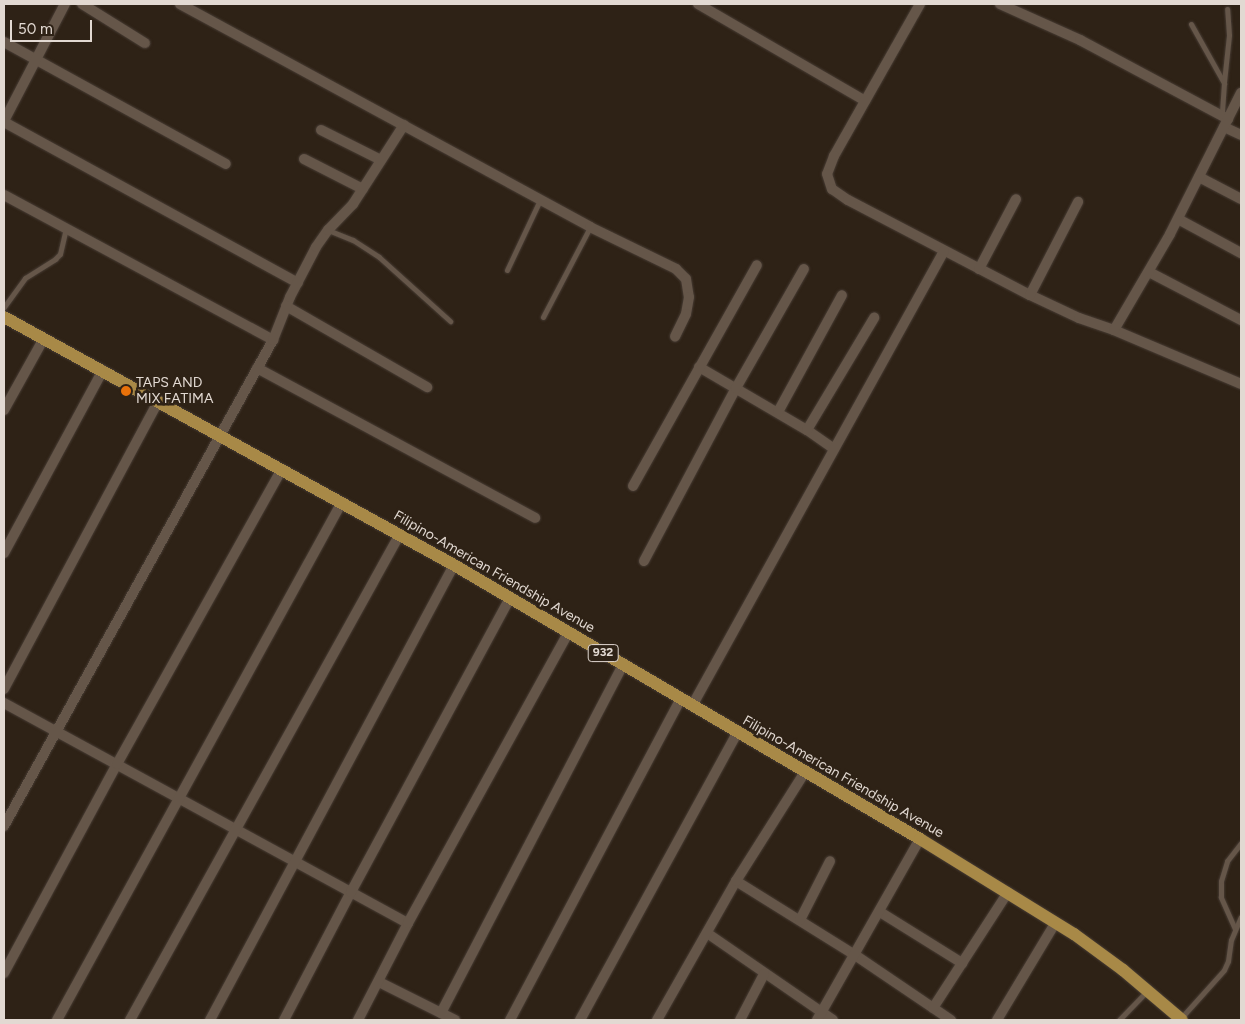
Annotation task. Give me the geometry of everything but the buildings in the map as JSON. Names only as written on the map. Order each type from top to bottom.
[{"type":"main road","name":"Filipino-American Friendship Avenue","points":[[4,317],[400,534],[920,839],[1008,892],[1093,947],[1148,990],[1181,1019]]},
{"type":"street","points":[[65,4],[4,122],[298,283]]},
{"type":"street","points":[[82,4],[145,43]]},
{"type":"street","points":[[180,4],[590,228],[683,274],[688,286],[689,305],[675,337]]},
{"type":"street","points":[[698,4],[865,101]]},
{"type":"street","points":[[920,4],[830,166],[827,174],[832,189],[848,200],[1030,295],[1079,318],[1114,330],[1241,384]]},
{"type":"street","points":[[1000,4],[1080,40],[1225,120],[1241,135]]},
{"type":"street","points":[[4,42],[226,164]]},
{"type":"street","points":[[1114,330],[1178,219],[1225,120],[1241,93]]},
{"type":"street","points":[[4,826],[219,434],[273,340],[286,306],[328,230],[347,212],[404,125]]},
{"type":"street","points":[[322,130],[381,160]]},
{"type":"street","points":[[304,159],[363,189]]},
{"type":"street","points":[[1199,177],[1241,199]]},
{"type":"street","points":[[4,195],[273,340]]},
{"type":"street","points":[[979,269],[1016,199]]},
{"type":"street","points":[[1030,295],[1078,202]]},
{"type":"street","points":[[1178,219],[1241,253]]},
{"type":"street","points":[[692,706],[944,251]]},
{"type":"street","points":[[633,486],[757,265]]},
{"type":"street","points":[[644,561],[736,388],[804,269]]},
{"type":"street","points":[[1149,272],[1241,320]]},
{"type":"street","points":[[778,412],[842,295]]},
{"type":"street","points":[[286,306],[427,387]]},
{"type":"street","points":[[807,430],[874,318]]},
{"type":"street","points":[[4,410],[44,338]]},
{"type":"street","points":[[699,367],[778,412],[834,449]]},
{"type":"street","points":[[257,368],[535,518]]},
{"type":"street","points":[[4,553],[103,370]]},
{"type":"street","points":[[4,689],[158,400]]},
{"type":"street","points":[[4,973],[117,764],[282,469]]},
{"type":"street","points":[[57,1020],[342,502]]},
{"type":"street","points":[[130,1020],[400,534]]},
{"type":"street","points":[[210,1020],[294,860],[454,565]]},
{"type":"street","points":[[284,1020],[510,598]]},
{"type":"street","points":[[358,1020],[408,923],[568,633]]},
{"type":"street","points":[[441,1013],[623,665]]},
{"type":"street","points":[[510,1020],[681,699]]},
{"type":"street","points":[[4,703],[408,923]]},
{"type":"street","points":[[580,1020],[737,733]]},
{"type":"street","points":[[658,1020],[736,881],[805,772]]},
{"type":"street","points":[[819,1016],[920,839]]},
{"type":"street","points":[[800,920],[830,861]]},
{"type":"street","points":[[736,881],[855,955],[951,1020]]},
{"type":"street","points":[[933,1008],[1008,892]]},
{"type":"street","points":[[880,912],[962,963]]},
{"type":"street","points":[[997,1020],[1056,922]]},
{"type":"street","points":[[707,933],[819,1016],[833,1020]]},
{"type":"street","points":[[740,1020],[764,974]]},
{"type":"street","points":[[379,982],[454,1020]]},
{"type":"lane","points":[[1225,120],[1224,83],[1229,35],[1227,9]]},
{"type":"lane","points":[[1191,24],[1224,83]]},
{"type":"lane","points":[[507,270],[540,199]]},
{"type":"lane","points":[[543,317],[590,228]]},
{"type":"lane","points":[[4,307],[25,278],[60,254],[66,229]]},
{"type":"lane","points":[[328,230],[353,240],[379,257],[450,321]]},
{"type":"lane","points":[[1235,929],[1221,897],[1221,881],[1227,861],[1241,843]]},
{"type":"lane","points":[[1181,1019],[1224,970],[1235,929],[1241,917]]},
{"type":"lane","points":[[1118,1020],[1148,990]]},
{"type":"place","name":"TAPS AND MIX FATIMA","points":[[126,391]]}]
